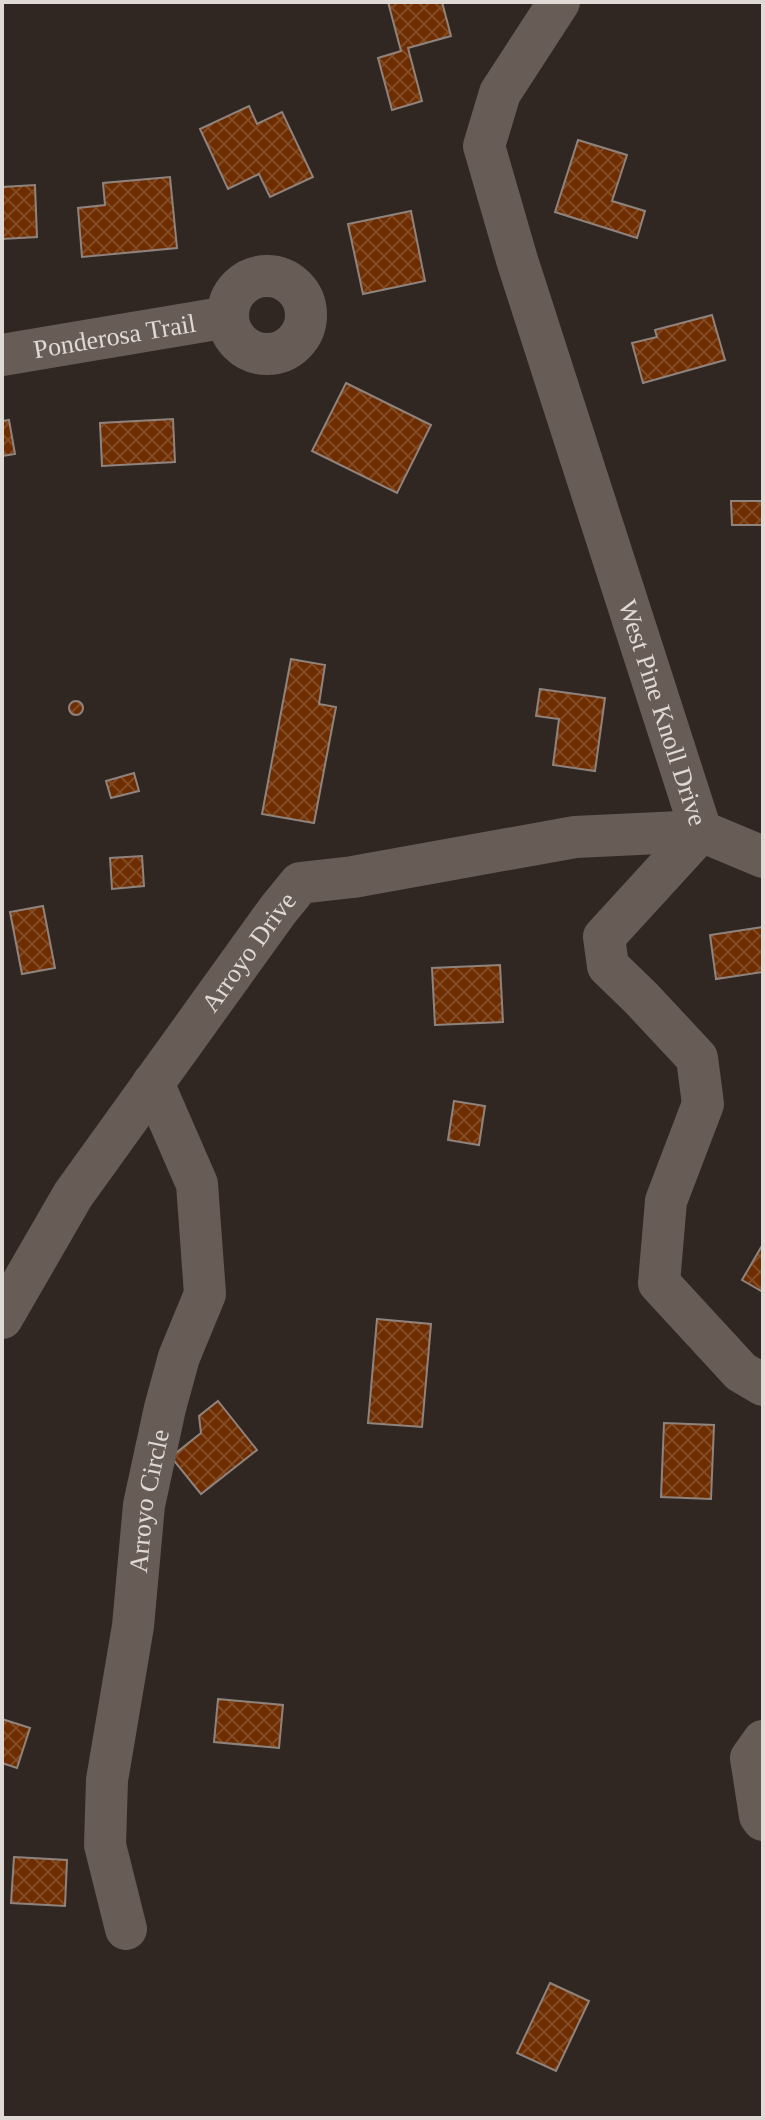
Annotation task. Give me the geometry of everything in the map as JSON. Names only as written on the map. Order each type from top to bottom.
[{"type":"street","name":"West Pine Knoll Drive","points":[[559,2],[500,93],[484,146],[522,275],[701,831],[604,937],[608,966],[697,1058],[703,1104],[666,1201],[659,1283],[741,1372],[763,1385]]},
{"type":"street","name":"Ponderosa Trail","points":[[2,355],[228,317]]},
{"type":"street","points":[[701,831],[763,857]]},
{"type":"street","name":"Arroyo Drive","points":[[2,1318],[73,1195],[300,883],[353,877],[575,837],[701,831]]},
{"type":"street","name":"Arroyo Circle","points":[[126,1929],[105,1845],[107,1780],[133,1626],[144,1505],[176,1369],[205,1294],[197,1184],[153,1083]]},
{"type":"street","points":[[763,1741],[751,1758],[763,1820]]},
{"type":"building","points":[[388,2],[442,2],[451,36],[408,48],[422,101],[392,110],[378,58],[401,51]]},
{"type":"building","points":[[249,106],[257,124],[282,112],[313,177],[270,197],[259,174],[228,189],[200,129]]},
{"type":"building","points":[[578,140],[627,155],[612,201],[645,211],[637,238],[555,212]]},
{"type":"building","points":[[170,177],[177,248],[82,257],[78,208],[105,205],[103,183]]},
{"type":"building","points":[[35,185],[37,237],[2,239],[2,187]]},
{"type":"building","points":[[411,211],[425,281],[363,294],[348,224]]},
{"type":"building","points":[[712,315],[725,360],[643,383],[632,343],[657,337],[655,330]]},
{"type":"building","points":[[346,383],[431,425],[397,493],[312,451]]},
{"type":"building","points":[[173,419],[175,462],[102,466],[100,423]]},
{"type":"building","points":[[9,420],[15,454],[2,456],[2,421]]},
{"type":"building","points":[[731,501],[763,501],[763,525],[732,525]]},
{"type":"building","points":[[291,659],[325,665],[319,704],[336,707],[314,823],[262,814]]},
{"type":"building","points":[[540,689],[605,698],[595,771],[553,765],[559,719],[536,716]]},
{"type":"building","points":[[76,701],[83,708],[76,715],[69,708]]},
{"type":"building","points":[[134,773],[139,791],[111,798],[106,781]]},
{"type":"building","points":[[142,856],[144,886],[112,889],[110,858]]},
{"type":"building","points":[[43,906],[55,968],[22,974],[10,912]]},
{"type":"building","points":[[763,927],[763,972],[716,979],[710,935]]},
{"type":"building","points":[[500,965],[503,1022],[435,1025],[432,968]]},
{"type":"building","points":[[454,1101],[485,1106],[479,1145],[448,1140]]},
{"type":"building","points":[[763,1244],[763,1292],[742,1280]]},
{"type":"building","points":[[377,1319],[431,1324],[422,1427],[368,1423]]},
{"type":"building","points":[[218,1401],[257,1450],[201,1494],[171,1457],[201,1433],[199,1416]]},
{"type":"building","points":[[664,1423],[714,1425],[711,1499],[661,1497]]},
{"type":"building","points":[[218,1699],[283,1705],[279,1748],[214,1742]]},
{"type":"building","points":[[2,1719],[30,1728],[17,1768],[2,1763]]},
{"type":"building","points":[[14,1857],[67,1860],[65,1906],[11,1903]]},
{"type":"building","points":[[550,1983],[589,2001],[556,2071],[517,2053]]}]
